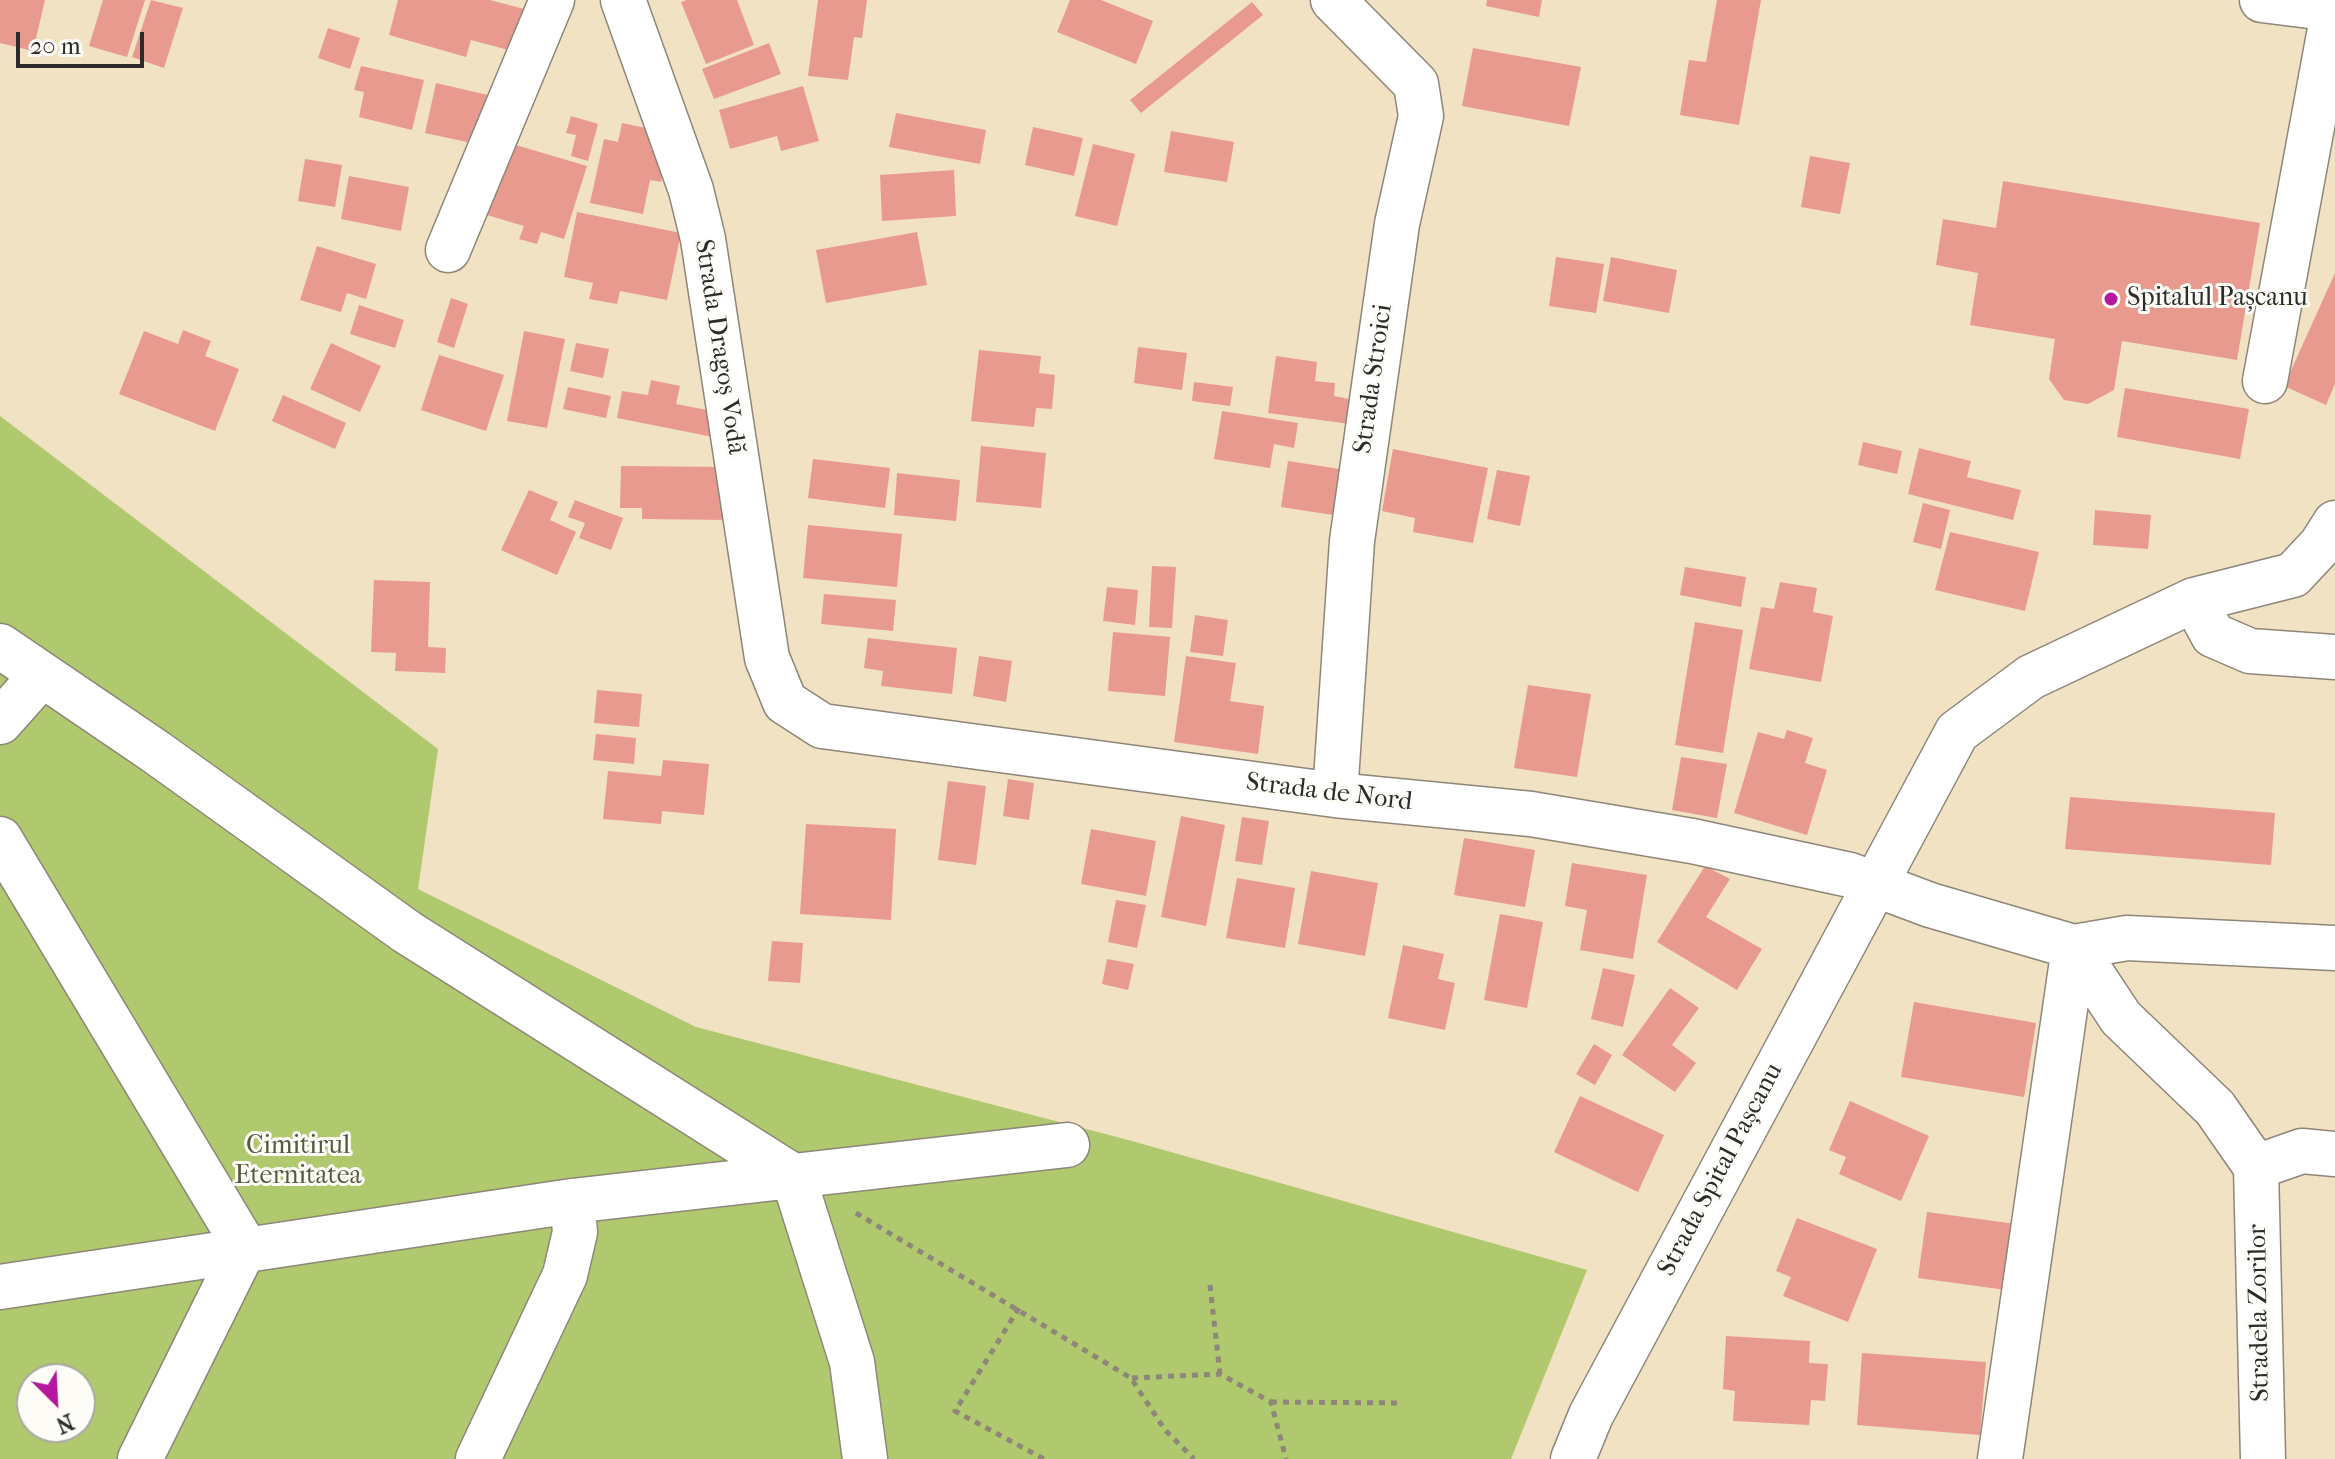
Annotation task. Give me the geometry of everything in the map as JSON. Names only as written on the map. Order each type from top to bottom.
[{"type":"street","points":[[448,250],[552,0]]},
{"type":"street","name":"Strada Dragoș Vodă","points":[[623,0],[691,190],[703,239],[767,658],[785,702]]},
{"type":"street","name":"Strada Stroici","points":[[1333,0],[1416,84],[1421,116],[1397,224],[1352,541],[1335,795]]},
{"type":"street","points":[[2262,0],[2334,5],[2265,381]]},
{"type":"street","name":"Strada Spital Pașcanu","points":[[1573,1459],[1591,1415],[1957,732],[2031,677],[2194,600],[2293,575],[2321,545],[2335,523]]},
{"type":"street","points":[[2194,600],[2213,635],[2250,651],[2335,657]]},
{"type":"street","points":[[0,646],[169,761],[407,932],[793,1176],[852,1362],[865,1459]]},
{"type":"street","points":[[0,722],[41,676]]},
{"type":"street","name":"Strada de Nord","points":[[785,702],[822,726],[1335,795],[1575,821],[1706,844],[1850,875],[1876,885]]},
{"type":"street","points":[[0,839],[245,1247]]},
{"type":"street","points":[[1876,885],[1930,905],[2074,947],[2127,938],[2335,948]]},
{"type":"street","points":[[2074,947],[2121,1018],[2215,1108],[2256,1167],[2302,1151],[2335,1154]]},
{"type":"street","points":[[2000,1459],[2074,947]]},
{"type":"street","points":[[0,1287],[245,1247],[572,1201],[1067,1145]]},
{"type":"street","name":"Stradela Zorilor","points":[[2256,1167],[2263,1459]]},
{"type":"street","points":[[478,1459],[565,1275],[575,1232],[572,1201]]},
{"type":"street","points":[[140,1459],[245,1247]]},
{"type":"path","points":[[793,1176],[1019,1308],[1131,1378],[1165,1430],[1194,1459]]},
{"type":"path","points":[[1210,1285],[1220,1374]]},
{"type":"path","points":[[1019,1308],[955,1411],[1044,1459]]},
{"type":"path","points":[[1131,1378],[1220,1374],[1271,1402],[1403,1403]]},
{"type":"path","points":[[1271,1402],[1286,1459]]},
{"type":"green space","name":"Cimitirul Eternitatea","points":[[0,416],[438,749],[418,889],[696,1027],[1132,1141],[1587,1270],[1511,1459],[0,1459]]},
{"type":"building","points":[[0,0],[45,0],[33,51],[0,43]]},
{"type":"building","points":[[103,0],[145,0],[127,57],[89,46]]},
{"type":"building","points":[[151,0],[183,8],[164,68],[132,57]]},
{"type":"building","points":[[398,0],[490,0],[524,9],[512,51],[471,40],[466,57],[389,35]]},
{"type":"building","points":[[737,0],[754,45],[706,64],[681,2]]},
{"type":"building","points":[[818,0],[867,0],[862,38],[854,37],[848,80],[808,76]]},
{"type":"building","points":[[1070,0],[1101,0],[1153,21],[1136,64],[1057,32]]},
{"type":"building","points":[[1487,0],[1542,0],[1539,17],[1486,6]]},
{"type":"building","points":[[1717,0],[1761,0],[1739,125],[1680,115],[1689,60],[1706,62]]},
{"type":"building","points":[[1252,2],[1263,15],[1141,113],[1130,100]]},
{"type":"building","points":[[328,28],[360,38],[350,69],[318,58]]},
{"type":"building","points":[[769,43],[781,74],[714,99],[702,69]]},
{"type":"building","points":[[1473,48],[1581,67],[1569,126],[1462,106]]},
{"type":"building","points":[[361,66],[424,80],[412,130],[359,117],[364,92],[354,90]]},
{"type":"building","points":[[436,83],[492,96],[481,145],[425,133]]},
{"type":"building","points":[[803,86],[819,141],[781,151],[777,136],[730,149],[719,110]]},
{"type":"building","points":[[896,113],[986,130],[980,164],[889,147]]},
{"type":"building","points":[[571,116],[598,124],[588,161],[571,156],[576,135],[566,133]]},
{"type":"building","points":[[622,123],[655,130],[651,150],[667,154],[661,182],[650,180],[643,214],[590,203],[604,139],[618,142]]},
{"type":"building","points":[[1033,127],[1083,138],[1074,176],[1025,165]]},
{"type":"building","points":[[1171,131],[1234,142],[1227,182],[1164,172]]},
{"type":"building","points":[[509,143],[587,166],[564,239],[541,232],[537,244],[519,239],[524,226],[487,215]]},
{"type":"building","points":[[1093,144],[1135,154],[1117,226],[1075,216]]},
{"type":"building","points":[[1810,156],[1850,163],[1840,214],[1801,207]]},
{"type":"building","points":[[305,159],[342,165],[335,207],[298,201]]},
{"type":"building","points":[[954,170],[956,216],[882,221],[880,175]]},
{"type":"building","points":[[349,176],[409,187],[401,231],[341,219]]},
{"type":"building","name":"Spitalul Pașcanu","points":[[2003,181],[2260,223],[2237,360],[2122,341],[2114,390],[2088,404],[2064,400],[2049,379],[2055,339],[1970,325],[1978,273],[1936,265],[1943,219],[1996,228]]},
{"type":"building","points":[[577,212],[681,233],[667,300],[620,291],[617,304],[589,299],[593,283],[564,277]]},
{"type":"building","points":[[917,232],[927,285],[826,303],[816,250]]},
{"type":"building","points":[[317,246],[376,264],[366,299],[347,293],[341,312],[300,300]]},
{"type":"building","points":[[1556,257],[1604,264],[1596,313],[1549,306]]},
{"type":"building","points":[[1611,257],[1677,270],[1669,313],[1603,301]]},
{"type":"building","points":[[2335,273],[2335,384],[2326,405],[2284,386]]},
{"type":"building","points":[[451,298],[468,304],[454,348],[437,342]]},
{"type":"building","points":[[359,305],[404,320],[395,348],[350,334]]},
{"type":"building","points":[[183,330],[211,341],[205,356],[239,369],[215,431],[119,394],[144,331],[178,344]]},
{"type":"building","points":[[524,331],[565,339],[547,428],[507,421]]},
{"type":"building","points":[[331,343],[381,366],[360,412],[310,389]]},
{"type":"building","points":[[576,343],[609,349],[603,378],[570,371]]},
{"type":"building","points":[[1138,347],[1187,353],[1182,390],[1134,383]]},
{"type":"building","points":[[979,350],[1041,356],[1039,373],[1055,375],[1052,409],[1036,408],[1034,427],[971,421]]},
{"type":"building","points":[[439,355],[504,375],[486,431],[421,410]]},
{"type":"building","points":[[1276,356],[1317,362],[1315,381],[1335,383],[1334,396],[1354,400],[1350,424],[1268,413]]},
{"type":"building","points":[[651,380],[680,386],[676,404],[723,413],[718,438],[617,418],[622,391],[648,395]]},
{"type":"building","points":[[1194,382],[1233,387],[1230,406],[1192,401]]},
{"type":"building","points":[[568,387],[611,396],[606,418],[563,409]]},
{"type":"building","points":[[2125,388],[2249,409],[2240,459],[2117,437]]},
{"type":"building","points":[[283,395],[346,423],[335,449],[272,421]]},
{"type":"building","points":[[1222,411],[1298,423],[1294,448],[1274,444],[1270,468],[1214,459]]},
{"type":"building","points":[[1863,442],[1902,451],[1897,474],[1858,465]]},
{"type":"building","points":[[981,446],[1046,453],[1041,508],[976,502]]},
{"type":"building","points":[[1919,448],[1971,461],[1967,477],[2021,490],[2013,520],[1908,494]]},
{"type":"building","points":[[1393,449],[1488,468],[1473,543],[1413,532],[1415,518],[1382,511]]},
{"type":"building","points":[[813,459],[890,468],[885,508],[808,498]]},
{"type":"building","points":[[1288,461],[1353,471],[1346,517],[1281,507]]},
{"type":"building","points":[[621,466],[729,467],[728,520],[642,519],[642,508],[620,508]]},
{"type":"building","points":[[1497,470],[1530,476],[1520,526],[1487,519]]},
{"type":"building","points":[[897,473],[960,480],[956,521],[894,515]]},
{"type":"building","points":[[529,490],[558,502],[550,520],[576,532],[557,575],[501,550]]},
{"type":"building","points":[[575,500],[623,518],[611,550],[579,538],[585,523],[568,517]]},
{"type":"building","points":[[1923,503],[1950,510],[1941,549],[1913,542]]},
{"type":"building","points":[[2095,510],[2151,515],[2148,549],[2093,545]]},
{"type":"building","points":[[808,525],[902,534],[897,587],[803,578]]},
{"type":"building","points":[[1950,532],[2039,552],[2025,611],[1935,590]]},
{"type":"building","points":[[1152,566],[1176,567],[1172,628],[1149,627]]},
{"type":"building","points":[[1685,567],[1746,577],[1741,607],[1680,595]]},
{"type":"building","points":[[374,580],[430,582],[428,647],[446,648],[445,673],[395,671],[396,653],[371,652]]},
{"type":"building","points":[[1780,582],[1817,588],[1813,612],[1833,616],[1821,682],[1749,669],[1761,607],[1774,609]]},
{"type":"building","points":[[1107,587],[1138,590],[1135,625],[1103,621]]},
{"type":"building","points":[[824,594],[896,600],[893,631],[821,624]]},
{"type":"building","points":[[1195,615],[1228,620],[1223,656],[1190,652]]},
{"type":"building","points":[[1695,622],[1743,630],[1723,753],[1675,745]]},
{"type":"building","points":[[1113,632],[1170,637],[1165,696],[1108,691]]},
{"type":"building","points":[[868,638],[957,648],[952,694],[881,686],[883,671],[864,668]]},
{"type":"building","points":[[979,656],[1012,661],[1006,702],[973,696]]},
{"type":"building","points":[[1186,656],[1236,663],[1230,701],[1264,706],[1258,754],[1174,742]]},
{"type":"building","points":[[1528,685],[1591,694],[1577,777],[1514,768]]},
{"type":"building","points":[[597,690],[642,694],[639,727],[594,723]]},
{"type":"building","points":[[1787,730],[1813,738],[1805,763],[1827,770],[1807,835],[1734,813],[1758,732],[1784,739]]},
{"type":"building","points":[[596,734],[636,738],[634,764],[593,760]]},
{"type":"building","points":[[1681,757],[1727,764],[1717,818],[1672,810]]},
{"type":"building","points":[[663,760],[709,764],[704,815],[662,811],[661,824],[603,819],[608,771],[661,776]]},
{"type":"building","points":[[1008,779],[1034,783],[1029,820],[1003,816]]},
{"type":"building","points":[[948,781],[986,786],[976,865],[938,860]]},
{"type":"building","points":[[2070,797],[2275,813],[2271,865],[2065,849]]},
{"type":"building","points":[[1181,816],[1225,825],[1206,926],[1161,917]]},
{"type":"building","points":[[1242,817],[1269,821],[1262,865],[1235,861]]},
{"type":"building","points":[[806,824],[896,829],[891,920],[800,914]]},
{"type":"building","points":[[1091,829],[1156,841],[1146,896],[1081,884]]},
{"type":"building","points":[[1464,838],[1535,850],[1525,907],[1454,895]]},
{"type":"building","points":[[1572,863],[1647,875],[1633,959],[1580,950],[1587,910],[1565,906]]},
{"type":"building","points":[[1705,866],[1730,879],[1706,917],[1762,949],[1737,990],[1657,942]]},
{"type":"building","points":[[1311,871],[1378,883],[1365,956],[1298,944]]},
{"type":"building","points":[[1237,878],[1295,888],[1285,948],[1226,938]]},
{"type":"building","points":[[1116,900],[1146,905],[1137,948],[1108,942]]},
{"type":"building","points":[[1500,914],[1543,922],[1527,1008],[1484,1000]]},
{"type":"building","points":[[772,941],[803,943],[800,983],[768,981]]},
{"type":"building","points":[[1403,945],[1444,954],[1438,979],[1455,983],[1445,1030],[1388,1018]]},
{"type":"building","points":[[1107,959],[1134,964],[1128,990],[1102,984]]},
{"type":"building","points":[[1603,968],[1635,975],[1623,1027],[1591,1019]]},
{"type":"building","points":[[1670,988],[1699,1008],[1672,1045],[1696,1063],[1675,1092],[1622,1055]]},
{"type":"building","points":[[1914,1002],[2036,1023],[2024,1097],[1901,1077]]},
{"type":"building","points":[[1594,1044],[1612,1055],[1595,1085],[1576,1074]]},
{"type":"building","points":[[1580,1096],[1664,1135],[1638,1192],[1554,1152]]},
{"type":"building","points":[[1850,1101],[1929,1136],[1901,1201],[1839,1174],[1846,1157],[1829,1150]]},
{"type":"building","points":[[1927,1212],[2016,1224],[2006,1290],[1918,1278]]},
{"type":"building","points":[[1797,1218],[1877,1249],[1848,1322],[1783,1296],[1791,1277],[1776,1271]]},
{"type":"building","points":[[1726,1336],[1810,1341],[1809,1363],[1828,1364],[1825,1401],[1811,1400],[1809,1425],[1733,1421],[1735,1391],[1723,1389]]},
{"type":"building","points":[[1862,1353],[1986,1362],[1980,1435],[1857,1425]]},
{"type":"place","name":"Spitalul Pașcanu","points":[[2111,299]]}]
